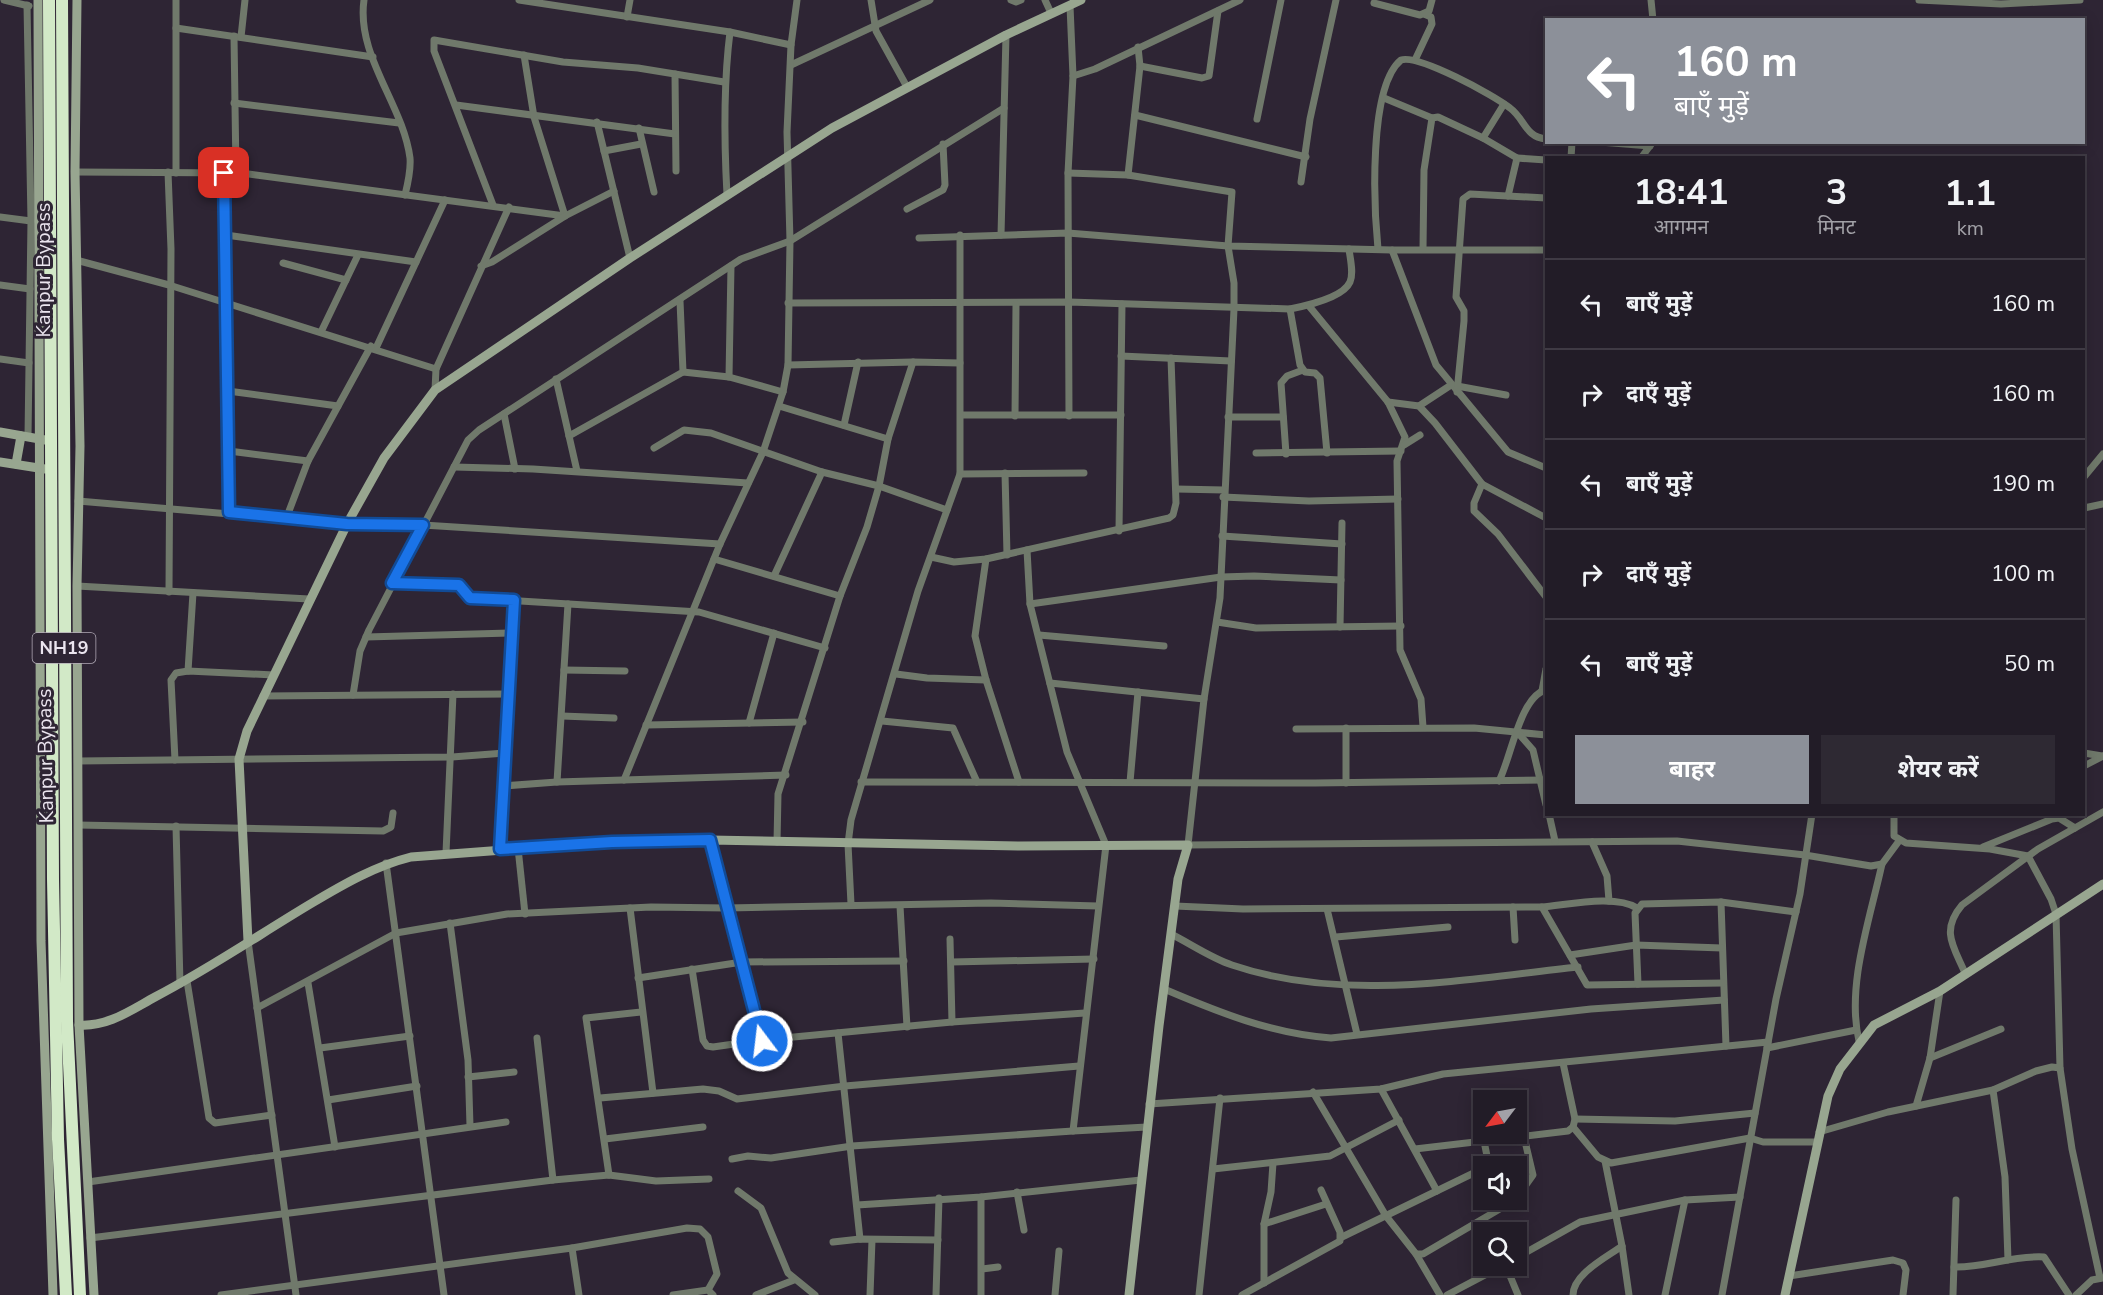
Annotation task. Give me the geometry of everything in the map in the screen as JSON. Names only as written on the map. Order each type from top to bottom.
[{"type":"highway","name":"Kanpur Bypass","points":[[49,0],[53,879],[57,1139],[66,1295]]},
{"type":"highway","name":"Kanpur Bypass","points":[[62,0],[67,1021],[80,1295]]},
{"type":"street","points":[[4,0],[27,5],[38,4],[41,941],[53,1295]]},
{"type":"street","points":[[77,0],[75,172],[80,446],[77,586],[79,1025],[94,1295]]},
{"type":"street","points":[[169,592],[171,507],[169,285],[176,0]]},
{"type":"street","points":[[236,173],[234,103],[238,36],[245,0]]},
{"type":"street","points":[[364,0],[362,14],[373,57],[410,158],[405,195]]},
{"type":"street","points":[[519,0],[730,32],[791,45]]},
{"type":"street","points":[[627,17],[630,0]]},
{"type":"street","points":[[624,780],[720,544],[763,452],[783,392],[788,364],[790,241],[788,156],[791,45],[797,0]]},
{"type":"street","points":[[871,0],[873,24],[907,87]]},
{"type":"street","points":[[791,65],[873,24],[930,0]]},
{"type":"street","points":[[1011,0],[1017,2],[1021,0]]},
{"type":"street","points":[[1045,0],[1051,13]]},
{"type":"street","points":[[296,1295],[248,941],[239,759],[247,731],[309,599],[384,458],[435,390],[630,258],[788,156],[907,87],[1006,35],[1081,0]]},
{"type":"street","points":[[1073,75],[1095,69],[1240,0]]},
{"type":"street","points":[[1257,119],[1281,0]]},
{"type":"street","points":[[1301,182],[1310,119],[1336,0]]},
{"type":"street","points":[[1424,14],[1429,11],[1432,0]]},
{"type":"street","points":[[1651,0],[1653,18]]},
{"type":"street","points":[[1919,0],[2001,4],[2080,0]]},
{"type":"street","points":[[1374,3],[1431,17],[1432,24],[1415,60]]},
{"type":"street","points":[[16,464],[24,436],[29,363],[31,221],[27,5]]},
{"type":"street","points":[[1069,416],[1068,173],[1073,75],[1070,6]]},
{"type":"street","points":[[1140,66],[1202,78],[1209,76],[1218,11]]},
{"type":"street","points":[[176,28],[373,57]]},
{"type":"street","points":[[727,195],[724,82],[730,32]]},
{"type":"street","points":[[1001,235],[1006,35]]},
{"type":"street","points":[[493,205],[434,51],[434,40],[524,55],[724,82]]},
{"type":"street","points":[[1128,175],[1140,66],[1138,47]]},
{"type":"street","points":[[524,55],[534,117],[565,216]]},
{"type":"street","points":[[1378,249],[1373,201],[1377,137],[1391,71],[1405,58],[1466,81],[1504,104],[1518,116],[1530,134],[1545,139]]},
{"type":"street","points":[[675,74],[676,171]]},
{"type":"street","points":[[1384,98],[1432,118],[1438,117],[1483,138],[1517,158],[1545,160]]},
{"type":"street","points":[[234,103],[399,123]]},
{"type":"street","points":[[1483,138],[1504,104]]},
{"type":"street","points":[[456,105],[675,134]]},
{"type":"street","points":[[353,695],[360,651],[366,637],[468,440],[556,379],[680,301],[741,259],[790,241],[1004,108]]},
{"type":"street","points":[[1135,115],[1306,157]]},
{"type":"street","points":[[1424,249],[1424,170],[1432,118]]},
{"type":"street","points":[[597,122],[630,258]]},
{"type":"street","points":[[639,128],[654,192]]},
{"type":"street","points":[[604,151],[641,144]]},
{"type":"street","points":[[908,209],[943,190],[945,185],[943,144]]},
{"type":"street","points":[[1643,156],[1652,144]]},
{"type":"street","points":[[1508,196],[1517,158]]},
{"type":"street","points":[[75,172],[236,173],[565,216]]},
{"type":"street","points":[[224,173],[229,512]]},
{"type":"street","points":[[1068,173],[1128,175],[1232,192],[1228,246],[1234,283],[1234,309],[1217,622],[1204,699],[1188,845],[1178,879],[1149,1104],[1129,1295]]},
{"type":"street","points":[[481,266],[492,262],[565,216],[614,191]]},
{"type":"street","points":[[1455,388],[1464,311],[1456,297],[1458,249],[1466,195],[1545,198]]},
{"type":"street","points":[[286,519],[308,461],[374,347],[445,200]]},
{"type":"street","points":[[435,390],[436,369],[508,207]]},
{"type":"street","points":[[0,217],[31,221]]},
{"type":"street","points":[[919,237],[1068,233],[1228,246],[1392,250],[1545,250]]},
{"type":"street","points":[[226,235],[416,262]]},
{"type":"street","points":[[851,904],[848,844],[861,782],[882,721],[918,591],[960,474],[960,235]]},
{"type":"street","points":[[788,303],[1016,304],[1069,302],[1290,309],[1309,306],[1338,293],[1349,285],[1351,278],[1349,249]]},
{"type":"street","points":[[1392,250],[1430,352],[1455,388],[1508,452],[1545,468]]},
{"type":"street","points":[[321,332],[358,255]]},
{"type":"street","points":[[76,260],[169,285],[374,347],[436,369]]},
{"type":"street","points":[[283,263],[346,280]]},
{"type":"street","points":[[729,377],[731,266]]},
{"type":"street","points":[[0,285],[30,289]]},
{"type":"street","points":[[680,301],[683,372]]},
{"type":"street","points":[[1015,416],[1016,304]]},
{"type":"street","points":[[1119,531],[1122,304]]},
{"type":"street","points":[[1309,306],[1388,402],[1401,424],[1403,448]]},
{"type":"street","points":[[1290,309],[1303,370]]},
{"type":"street","points":[[1121,356],[1231,361]]},
{"type":"street","points":[[931,557],[954,562],[986,560],[1169,518],[1175,509],[1176,489],[1172,358]]},
{"type":"street","points":[[0,359],[29,363]]},
{"type":"street","points":[[844,425],[858,362]]},
{"type":"street","points":[[777,842],[778,794],[803,722],[840,596],[867,527],[879,486],[888,439],[913,362]]},
{"type":"street","points":[[788,364],[960,363]]},
{"type":"street","points":[[1286,454],[1283,379],[1303,370],[1316,373],[1320,378],[1327,453]]},
{"type":"street","points":[[569,435],[683,372],[729,377],[783,392]]},
{"type":"street","points":[[556,379],[577,471]]},
{"type":"street","points":[[1388,402],[1419,406],[1455,388],[1506,395]]},
{"type":"street","points":[[228,391],[338,406]]},
{"type":"street","points":[[779,406],[888,439]]},
{"type":"street","points":[[1419,406],[1431,417],[1482,484],[1545,517]]},
{"type":"street","points":[[504,414],[515,469]]},
{"type":"street","points":[[961,416],[1120,416]]},
{"type":"street","points":[[1228,417],[1283,417]]},
{"type":"street","points":[[654,448],[684,430],[711,433],[822,472],[879,486],[947,510]]},
{"type":"street","points":[[0,432],[80,446]]},
{"type":"street","points":[[1420,435],[1403,448],[1397,461],[1400,650],[1421,699],[1423,727]]},
{"type":"street","points":[[1256,453],[1327,453],[1403,448]]},
{"type":"street","points":[[229,452],[308,461]]},
{"type":"street","points":[[2085,476],[2103,454]]},
{"type":"street","points":[[0,462],[79,474]]},
{"type":"street","points":[[454,467],[577,471],[748,483]]},
{"type":"street","points":[[774,576],[822,472]]},
{"type":"street","points":[[1005,473],[1007,555]]},
{"type":"street","points":[[960,474],[1084,473]]},
{"type":"street","points":[[1482,484],[1473,503],[1474,511],[1498,534],[1543,587]]},
{"type":"street","points":[[1176,489],[1309,501],[1398,499]]},
{"type":"street","points":[[78,501],[171,507],[347,524],[423,525],[720,544]]},
{"type":"street","points":[[2085,508],[2103,504]]},
{"type":"street","points":[[1340,627],[1342,523]]},
{"type":"street","points":[[1222,536],[1342,544]]},
{"type":"street","points":[[1027,550],[1030,604],[1067,752],[1106,845],[1073,1131]]},
{"type":"street","points":[[714,559],[840,596]]},
{"type":"street","points":[[986,560],[975,623],[975,636],[986,680],[1019,782]]},
{"type":"street","points":[[1030,604],[1221,577],[1254,576],[1341,580]]},
{"type":"street","points":[[392,583],[459,585],[470,598],[693,611],[825,648]]},
{"type":"street","points":[[77,586],[309,599]]},
{"type":"street","points":[[188,671],[193,593]]},
{"type":"street","points":[[500,849],[514,600]]},
{"type":"street","points":[[556,782],[568,604]]},
{"type":"street","points":[[1217,622],[1256,628],[1401,626]]},
{"type":"street","points":[[366,637],[512,633]]},
{"type":"street","points":[[749,723],[774,633]]},
{"type":"street","points":[[1039,635],[1164,646]]},
{"type":"street","points":[[564,670],[625,671]]},
{"type":"street","points":[[175,760],[171,680],[176,674],[188,671],[274,675]]},
{"type":"street","points":[[896,674],[986,680]]},
{"type":"street","points":[[1050,683],[1204,699]]},
{"type":"street","points":[[1499,781],[1518,733],[1522,713],[1544,690]]},
{"type":"street","points":[[1130,782],[1138,692]]},
{"type":"street","points":[[446,853],[453,694]]},
{"type":"street","points":[[263,696],[508,694]]},
{"type":"street","points":[[562,716],[614,718]]},
{"type":"street","points":[[882,721],[953,728],[977,782]]},
{"type":"street","points":[[646,725],[803,722]]},
{"type":"street","points":[[1346,728],[1346,783]]},
{"type":"street","points":[[1296,729],[1474,728],[1545,735]]},
{"type":"street","points":[[861,782],[1346,783],[1544,780],[1533,750],[1518,733]]},
{"type":"street","points":[[78,761],[452,757],[505,753]]},
{"type":"street","points":[[2085,753],[2103,756]]},
{"type":"street","points":[[2085,765],[2103,756]]},
{"type":"street","points":[[503,786],[786,774]]},
{"type":"street","points":[[1965,974],[1950,939],[1950,926],[1962,905],[2028,856],[2103,812]]},
{"type":"street","points":[[78,825],[383,831],[391,827],[393,813]]},
{"type":"street","points":[[1549,816],[1555,842]]},
{"type":"street","points":[[1722,1295],[1767,1045],[1796,912],[1812,816]]},
{"type":"street","points":[[1894,816],[1894,836],[1899,841],[1981,848],[2028,856]]},
{"type":"street","points":[[1981,848],[2002,837],[2059,816],[2075,828]]},
{"type":"street","points":[[176,826],[184,983],[209,1118],[215,1123],[272,1115]]},
{"type":"street","points":[[79,1025],[108,1022],[184,983],[248,941],[386,863],[411,857],[446,853],[612,842],[710,840],[848,844],[1106,845],[1677,842],[1805,855],[1871,866],[1882,864]]},
{"type":"street","points":[[710,840],[762,1041]]},
{"type":"street","points":[[1859,1041],[1854,1017],[1856,987],[1882,864],[1899,841]]},
{"type":"street","points":[[1592,842],[1607,876],[1609,901]]},
{"type":"street","points":[[518,848],[525,914]]},
{"type":"street","points":[[2028,856],[2051,899],[2056,914],[2060,1068],[2072,1149],[2101,1278],[2092,1280],[2076,1295]]},
{"type":"street","points":[[386,863],[444,1295]]},
{"type":"street","points":[[1785,1295],[1828,1096],[1840,1069],[1859,1041],[1874,1024],[1940,992],[2103,884]]},
{"type":"street","points":[[1175,906],[1243,909],[1542,907],[1609,901],[1628,902],[1637,908]]},
{"type":"street","points":[[1638,984],[1637,908],[1642,904],[1721,902],[1796,912]]},
{"type":"street","points":[[1721,902],[1726,1046]]},
{"type":"street","points":[[257,1008],[308,983],[396,933],[450,923],[525,914],[630,908],[991,903],[1098,906]]},
{"type":"street","points":[[900,906],[907,1027]]},
{"type":"street","points":[[1513,907],[1515,940]]},
{"type":"street","points":[[1542,907],[1587,985],[1724,983]]},
{"type":"street","points":[[630,908],[641,1012],[653,1093]]},
{"type":"street","points":[[1327,909],[1336,937],[1357,1034]]},
{"type":"street","points":[[450,923],[468,1077],[470,1126]]},
{"type":"street","points":[[1336,937],[1448,927]]},
{"type":"street","points":[[1171,934],[1229,964],[1261,974],[1348,987],[1464,979],[1578,967]]},
{"type":"street","points":[[950,939],[952,1022]]},
{"type":"street","points":[[1570,955],[1636,945],[1722,948]]},
{"type":"street","points":[[951,962],[1094,959]]},
{"type":"street","points":[[638,978],[742,962],[904,961]]},
{"type":"street","points":[[692,969],[703,1040],[707,1046],[713,1047],[952,1022],[1085,1013]]},
{"type":"street","points":[[308,983],[335,1147]]},
{"type":"street","points":[[1164,989],[1224,1015],[1301,1036],[1331,1038],[1591,1009],[1724,1000]]},
{"type":"street","points":[[1916,1106],[1930,1058],[1940,992]]},
{"type":"street","points":[[609,1175],[600,1098],[586,1018],[641,1012]]},
{"type":"street","points":[[1149,1104],[1381,1089],[1443,1074],[1726,1046],[1767,1045],[1856,1029]]},
{"type":"street","points":[[1930,1058],[2001,1029]]},
{"type":"street","points":[[838,1033],[852,1146],[860,1239]]},
{"type":"street","points":[[320,1048],[410,1036]]},
{"type":"street","points":[[537,1038],[553,1180]]},
{"type":"street","points":[[1563,1063],[1574,1123],[1598,1157],[1611,1163],[1750,1138],[1762,1142],[1818,1137],[1916,1106],[1993,1090],[2037,1071],[2052,1067],[2060,1068]]},
{"type":"street","points":[[600,1098],[712,1090],[737,1099],[845,1086],[1079,1066]]},
{"type":"street","points":[[468,1077],[514,1072]]},
{"type":"street","points":[[328,1100],[417,1086]]},
{"type":"street","points":[[1381,1089],[1416,1149],[1437,1191]]},
{"type":"street","points":[[1993,1090],[2005,1177],[2008,1260]]},
{"type":"street","points":[[1313,1092],[1386,1216],[1416,1254],[1440,1295]]},
{"type":"street","points":[[1200,1295],[1220,1098]]},
{"type":"street","points":[[1527,1137],[1561,1134],[1574,1123],[1675,1121],[1755,1113]]},
{"type":"street","points":[[1213,1169],[1330,1155],[1399,1120]]},
{"type":"street","points":[[88,1182],[506,1122]]},
{"type":"street","points":[[605,1138],[703,1127]]},
{"type":"street","points":[[732,1159],[748,1156],[771,1158],[852,1146],[1147,1127]]},
{"type":"street","points":[[1416,1149],[1473,1142]]},
{"type":"street","points":[[1526,1144],[1533,1175],[1527,1184]]},
{"type":"street","points":[[1605,1161],[1629,1295]]},
{"type":"street","points":[[1264,1283],[1264,1224],[1273,1162]]},
{"type":"street","points":[[1242,1295],[1335,1245],[1342,1237],[1473,1173]]},
{"type":"street","points":[[90,1238],[553,1180],[609,1175],[656,1181],[709,1179]]},
{"type":"street","points":[[857,1204],[981,1197],[1141,1180]]},
{"type":"street","points":[[1321,1190],[1342,1237]]},
{"type":"street","points":[[738,1191],[761,1208],[788,1273],[815,1295]]},
{"type":"street","points":[[1017,1192],[1024,1230]]},
{"type":"street","points":[[981,1197],[981,1295]]},
{"type":"street","points":[[1527,1252],[1580,1222],[1685,1200],[1740,1197]]},
{"type":"street","points":[[936,1295],[939,1198]]},
{"type":"street","points":[[1665,1295],[1685,1200]]},
{"type":"street","points":[[1953,1295],[1956,1200]]},
{"type":"street","points":[[1264,1224],[1326,1204]]},
{"type":"street","points":[[1416,1254],[1423,1254],[1499,1210]]},
{"type":"street","points":[[221,1295],[572,1248],[687,1228],[700,1229],[708,1237],[717,1274],[710,1292],[673,1295]]},
{"type":"street","points":[[833,1242],[860,1239],[938,1240]]},
{"type":"street","points":[[870,1295],[872,1240]]},
{"type":"street","points":[[1572,1295],[1572,1289],[1579,1279],[1622,1246]]},
{"type":"street","points":[[572,1248],[579,1295]]},
{"type":"street","points":[[1055,1295],[1059,1251]]},
{"type":"street","points":[[1954,1267],[1970,1268],[2008,1260],[2044,1257],[2069,1295]]},
{"type":"street","points":[[1789,1276],[1893,1260],[1903,1263],[1906,1270],[1903,1295]]},
{"type":"street","points":[[982,1269],[998,1267]]},
{"type":"street","points":[[1447,1295],[1462,1291],[1487,1276]]},
{"type":"street","points":[[1509,1276],[1518,1295]]},
{"type":"street","points":[[756,1295],[794,1280]]},
{"type":"route","points":[[224,173],[229,512],[347,524],[423,525],[392,583],[459,585],[470,598],[514,600],[500,849],[612,842],[710,840],[723,898],[762,1041]]}]
